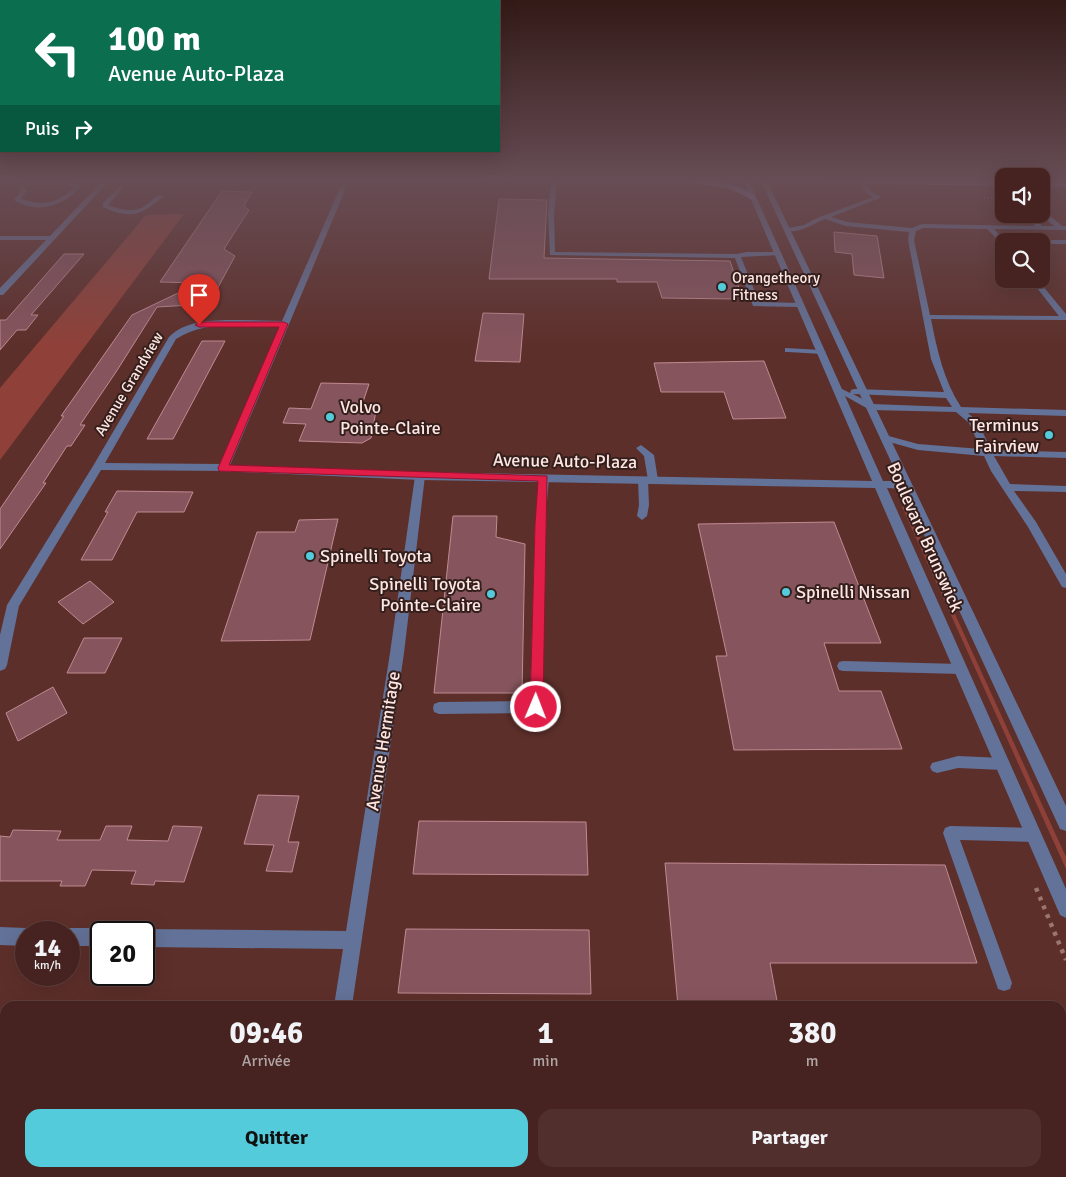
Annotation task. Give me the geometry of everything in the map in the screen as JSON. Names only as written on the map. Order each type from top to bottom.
[{"type":"street","points":[[98,466],[222,468],[322,236]]},
{"type":"street","name":"Boulevard Brunswick","points":[[769,236],[840,391],[1066,909]]},
{"type":"street","name":"Boulevard Brunswick","points":[[790,236],[1066,823]]},
{"type":"street","points":[[0,238],[52,238]]},
{"type":"street","points":[[0,293],[52,238]]},
{"type":"street","name":"Avenue Grandview","points":[[0,666],[13,605],[177,334],[187,328],[205,324],[284,324]]},
{"type":"street","name":"Avenue Auto-Plaza","points":[[222,468],[420,476],[908,485]]},
{"type":"street","name":"Avenue Hermitage","points":[[344,1001],[397,653],[420,476]]},
{"type":"street","points":[[0,936],[15,937]]},
{"type":"street","points":[[155,938],[353,940]]},
{"type":"lane","points":[[552,236],[552,254],[736,256],[749,259],[778,257]]},
{"type":"lane","points":[[912,236],[911,240],[935,359],[949,395],[959,410],[973,422],[1006,487],[1032,525],[1066,584]]},
{"type":"lane","points":[[1050,242],[1066,242]]},
{"type":"lane","points":[[736,256],[741,262],[756,304],[800,305]]},
{"type":"lane","points":[[1041,288],[1066,318]]},
{"type":"lane","points":[[926,317],[1066,318]]},
{"type":"lane","points":[[788,350],[822,352]]},
{"type":"lane","points":[[840,391],[949,395]]},
{"type":"lane","points":[[840,391],[870,407],[1066,413]]},
{"type":"lane","points":[[885,438],[918,447],[1016,455],[1066,455]]},
{"type":"lane","points":[[641,448],[649,455],[648,480],[642,516]]},
{"type":"lane","points":[[439,708],[536,707],[540,525],[544,478]]},
{"type":"lane","points":[[1006,487],[1066,489]]},
{"type":"lane","points":[[843,666],[961,669]]},
{"type":"lane","points":[[937,767],[958,762],[1003,764]]},
{"type":"lane","points":[[1004,983],[950,833],[1034,835]]},
{"type":"shaded area","points":[[128,236],[168,236],[0,460],[0,388]]},
{"type":"shaded area","points":[[902,507],[906,507],[1066,857],[1066,869]]},
{"type":"building","points":[[191,236],[232,236],[224,249],[235,256],[209,304],[157,307],[80,425],[85,425],[71,446],[67,446],[43,483],[46,483],[0,549],[0,509],[64,416],[61,416],[132,315],[199,283],[160,282]]},
{"type":"building","points":[[494,236],[545,236],[544,258],[730,261],[740,291],[732,292],[734,299],[662,298],[657,282],[617,282],[617,279],[489,279]]},
{"type":"building","points":[[834,236],[877,236],[884,278],[854,275],[852,254],[835,252]]},
{"type":"building","points":[[64,254],[84,254],[31,315],[38,315],[26,330],[17,330],[0,350],[0,320],[6,320]]},
{"type":"building","points":[[483,313],[524,314],[520,362],[475,361]]},
{"type":"building","points":[[202,341],[225,341],[173,439],[147,439]]},
{"type":"building","points":[[764,361],[786,418],[733,419],[724,392],[661,392],[654,363]]},
{"type":"building","name":"Volvo Pointe-Claire","points":[[321,383],[369,384],[360,411],[376,411],[371,438],[362,443],[299,441],[306,424],[283,423],[289,408],[311,409]]},
{"type":"building","points":[[117,491],[193,492],[184,512],[137,512],[112,560],[81,560],[108,512],[105,512]]},
{"type":"building","points":[[453,516],[497,516],[496,537],[525,544],[522,693],[434,693]]},
{"type":"building","points":[[338,519],[310,640],[221,641],[257,532],[295,532],[299,520]]},
{"type":"building","points":[[834,522],[881,643],[824,643],[839,691],[881,691],[902,749],[734,750],[716,656],[727,656],[698,524]]},
{"type":"building","points":[[90,581],[114,602],[83,624],[58,602]]},
{"type":"building","points":[[84,638],[122,638],[105,673],[67,673]]},
{"type":"building","points":[[53,687],[67,713],[18,741],[6,713]]},
{"type":"building","points":[[258,795],[299,796],[288,842],[299,842],[292,872],[266,871],[274,845],[244,844]]},
{"type":"building","points":[[419,821],[586,822],[588,875],[413,874]]},
{"type":"building","points":[[106,826],[132,826],[127,840],[168,841],[173,826],[202,827],[184,882],[155,881],[154,885],[131,884],[136,871],[92,870],[85,886],[60,886],[62,881],[0,881],[0,836],[10,837],[13,830],[61,831],[57,840],[100,840]]},
{"type":"building","points":[[665,863],[945,865],[977,963],[770,963],[777,1001],[678,1001]]},
{"type":"building","points":[[406,929],[589,930],[591,994],[398,993]]},
{"type":"place","name":"Orangetheory Fitness","points":[[722,287]]},
{"type":"place","name":"Volvo Pointe-Claire","points":[[330,417]]},
{"type":"place","name":"Terminus Fairview","points":[[1049,435]]},
{"type":"place","name":"Spinelli Toyota","points":[[310,556]]},
{"type":"place","name":"Spinelli Nissan","points":[[786,592]]},
{"type":"place","name":"Spinelli Toyota Pointe-Claire","points":[[491,594]]},
{"type":"route","points":[[199,325],[284,324],[222,468],[420,476],[544,478],[540,525],[536,707]]}]
